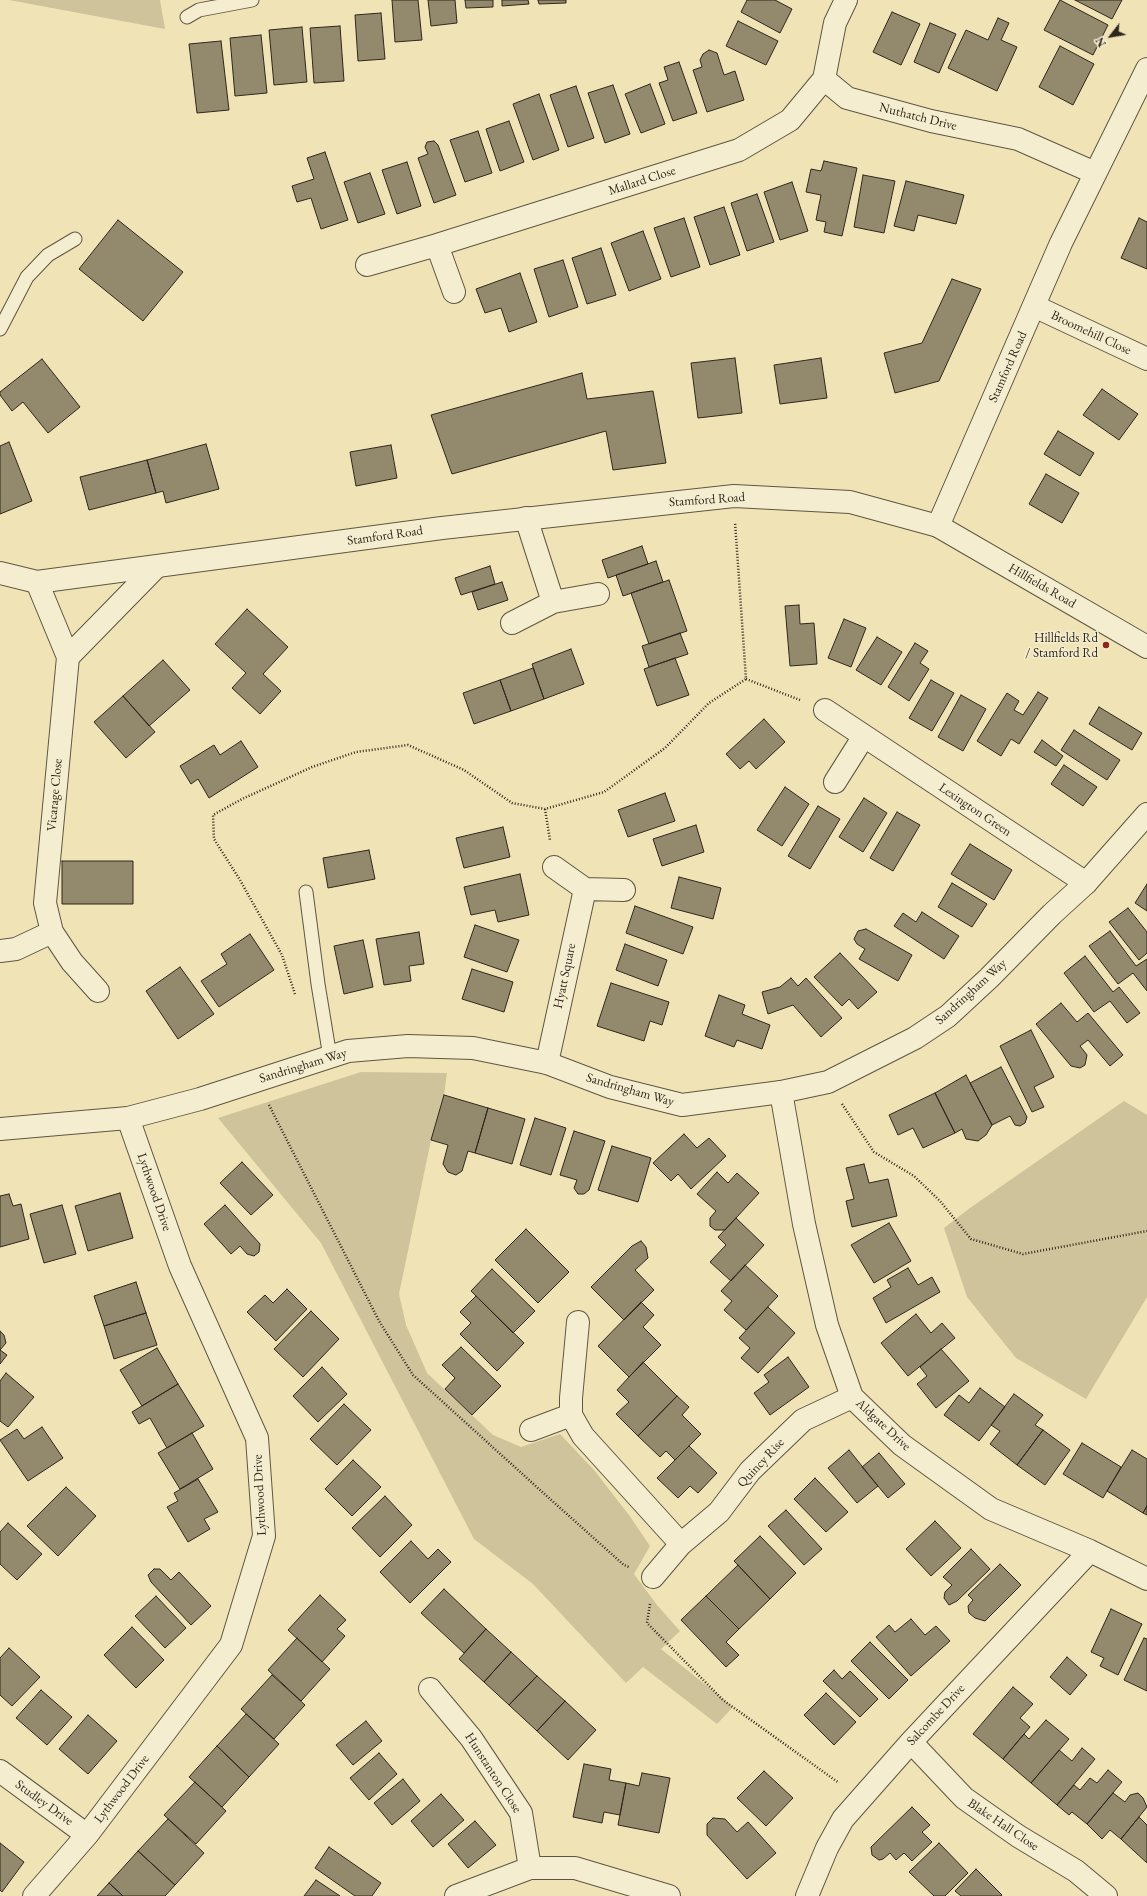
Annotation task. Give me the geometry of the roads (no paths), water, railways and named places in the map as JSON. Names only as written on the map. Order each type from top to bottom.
[{"type":"street","points":[[824,79],[835,23],[846,0]]},
{"type":"street","name":"Stamford Road","points":[[0,573],[37,582],[526,518],[734,496],[850,502],[938,526],[1061,243],[1147,69]]},
{"type":"street","name":"Nuthatch Drive","points":[[824,79],[847,98],[931,121],[1018,139],[1095,173]]},
{"type":"street","name":"Mallard Close","points":[[368,265],[437,245],[739,150],[790,120],[824,79]]},
{"type":"street","points":[[437,245],[454,292]]},
{"type":"street","name":"Broomehill Close","points":[[1034,306],[1147,359]]},
{"type":"street","points":[[526,518],[553,602]]},
{"type":"street","name":"Hillfields Road","points":[[938,526],[1147,647]]},
{"type":"street","points":[[37,582],[68,657],[156,567]]},
{"type":"street","points":[[512,623],[553,602],[598,594]]},
{"type":"street","name":"Vicarage Close","points":[[68,657],[45,903],[52,932],[72,962],[98,991]]},
{"type":"street","name":"Lexington Green","points":[[825,710],[1086,883]]},
{"type":"street","points":[[835,782],[864,736]]},
{"type":"street","name":"Sandringham Way","points":[[0,1129],[128,1118],[200,1099],[348,1051],[408,1046],[473,1048],[547,1063],[610,1087],[682,1105],[781,1092],[828,1082],[915,1038],[948,1016],[989,978],[1052,914],[1086,883],[1147,814]]},
{"type":"street","points":[[554,867],[585,889],[624,890]]},
{"type":"street","name":"Hyatt Square","points":[[547,1063],[585,889]]},
{"type":"street","points":[[0,951],[16,949],[52,932]]},
{"type":"street","name":"Aldgate Drive","points":[[781,1092],[804,1224],[825,1317],[852,1397],[902,1445],[991,1509],[1090,1551],[1147,1579]]},
{"type":"street","name":"Lythwood Drive","points":[[34,1896],[87,1835],[231,1645],[264,1536],[257,1438],[180,1266],[128,1118]]},
{"type":"street","points":[[578,1322],[571,1398],[571,1415],[583,1436],[680,1544]]},
{"type":"street","name":"Quincy Rise","points":[[653,1577],[680,1544],[719,1512],[750,1471],[803,1420],[852,1397]]},
{"type":"street","points":[[531,1430],[571,1415]]},
{"type":"street","name":"Salcombe Drive","points":[[807,1896],[826,1848],[843,1819],[911,1742],[1090,1551]]},
{"type":"street","name":"Hunstanton Close","points":[[430,1690],[471,1738],[521,1813],[530,1868]]},
{"type":"street","name":"Blake Hall Close","points":[[911,1742],[964,1798],[1018,1836],[1076,1872],[1106,1896]]},
{"type":"street","name":"Studley Drive","points":[[0,1772],[87,1835]]},
{"type":"street","points":[[456,1896],[530,1868],[575,1868],[669,1896]]},
{"type":"lane","points":[[187,16],[199,10],[252,0]]},
{"type":"lane","points":[[0,329],[27,277],[48,255],[75,239]]},
{"type":"lane","points":[[306,892],[318,984],[330,1057]]},
{"type":"place","name":"Hillfields Rd / Stamford Rd","points":[[1106,645]]}]
